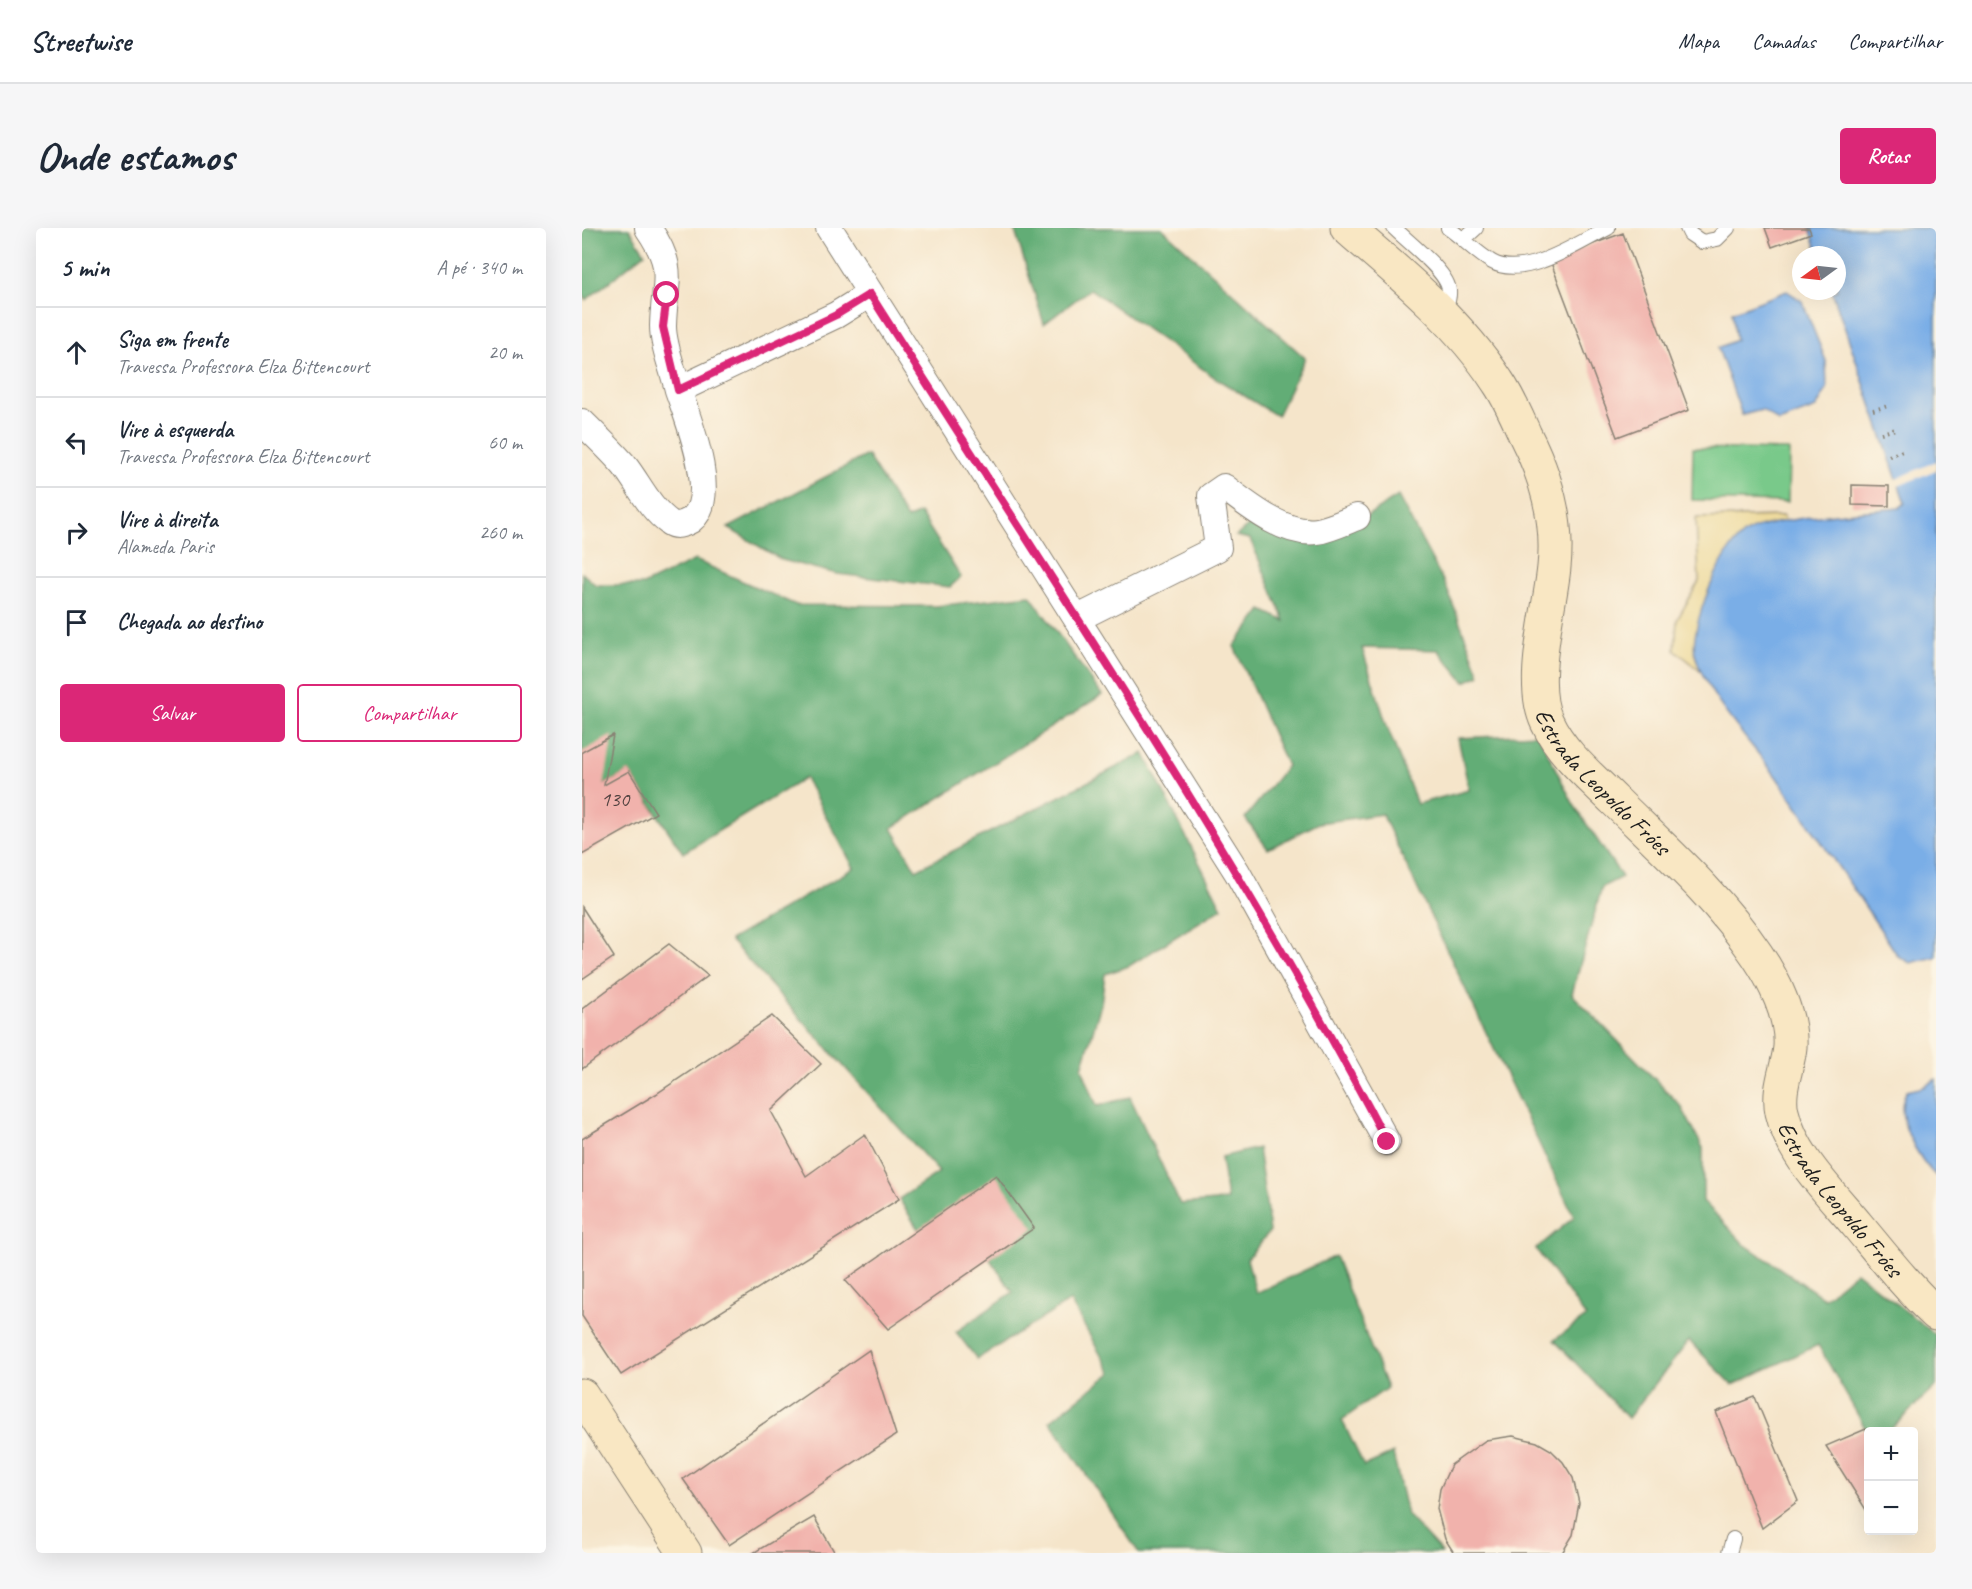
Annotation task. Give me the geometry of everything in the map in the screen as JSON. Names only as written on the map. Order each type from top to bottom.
[{"type":"street","points":[[582,422],[624,465],[656,511],[672,525],[680,525],[698,513],[704,503],[699,458],[678,390],[663,327],[667,263],[663,249],[648,228]]},
{"type":"street","points":[[829,228],[1237,872],[1387,1142]]},
{"type":"street","name":"Estrada Leopoldo Fróes","points":[[1347,228],[1443,315],[1499,382],[1540,464],[1557,538],[1550,604],[1538,679],[1540,700],[1546,722],[1566,753],[1710,895],[1758,956],[1786,1016],[1790,1045],[1781,1096],[1782,1110],[1794,1143],[1885,1259],[1936,1314]]},
{"type":"street","points":[[678,390],[836,315],[870,294]]},
{"type":"street","points":[[1078,618],[1218,548],[1211,496],[1224,487],[1255,510],[1284,526],[1315,532],[1357,517]]},
{"type":"street","points":[[582,1395],[685,1553]]},
{"type":"lane","points":[[1394,228],[1440,273],[1448,285],[1450,292],[1443,315]]},
{"type":"lane","points":[[1448,228],[1492,262],[1509,267],[1538,262],[1608,228]]},
{"type":"lane","points":[[1464,239],[1476,228]]},
{"type":"lane","points":[[1687,228],[1690,234],[1702,242],[1717,239],[1728,228]]},
{"type":"lane","points":[[1729,1553],[1733,1539]]},
{"type":"path","points":[[1873,410],[1887,406]]},
{"type":"path","points":[[1881,434],[1896,429]]},
{"type":"path","points":[[1889,456],[1903,451]]},
{"type":"green space","points":[[582,228],[629,228],[645,253],[586,300],[582,293]]},
{"type":"green space","points":[[1014,228],[1162,228],[1305,358],[1277,416],[1217,379],[1090,289],[1044,324]]},
{"type":"green space","points":[[1693,448],[1789,450],[1788,502],[1692,500]]},
{"type":"green space","points":[[867,455],[907,519],[920,513],[961,577],[950,587],[837,574],[782,560],[728,528]]},
{"type":"green space","points":[[1398,496],[1446,586],[1480,675],[1465,682],[1438,650],[1362,648],[1387,726],[1417,804],[1469,790],[1458,738],[1538,734],[1574,805],[1622,877],[1602,887],[1572,994],[1681,1106],[1703,1148],[1703,1201],[1744,1244],[1824,1298],[1856,1272],[1936,1335],[1936,1386],[1893,1427],[1865,1427],[1818,1345],[1733,1385],[1689,1341],[1628,1418],[1554,1340],[1586,1317],[1536,1249],[1574,1217],[1382,814],[1319,823],[1268,849],[1245,818],[1287,766],[1234,646],[1262,610],[1285,621],[1250,539],[1236,536],[1255,520],[1348,528]]},
{"type":"green space","points":[[695,560],[796,605],[936,606],[1030,595],[1102,695],[892,828],[916,870],[1144,753],[1222,908],[1129,966],[1105,974],[1101,1004],[1082,1068],[1097,1106],[1130,1097],[1180,1204],[1227,1200],[1221,1157],[1258,1148],[1270,1231],[1247,1259],[1256,1293],[1335,1256],[1387,1388],[1342,1420],[1364,1466],[1393,1453],[1407,1515],[1442,1553],[1139,1553],[1050,1421],[1111,1373],[1070,1301],[977,1359],[956,1332],[1013,1292],[972,1234],[935,1256],[899,1199],[939,1172],[730,940],[854,868],[805,778],[683,853],[629,772],[604,785],[582,786],[582,573],[596,585],[643,585]]},
{"type":"sand","points":[[1784,516],[1785,522],[1768,526],[1694,652],[1701,671],[1675,650],[1677,620],[1699,581],[1696,518]]},
{"type":"water","points":[[1810,228],[1936,228],[1936,957],[1910,963],[1898,956],[1775,775],[1729,718],[1708,686],[1695,654],[1694,642],[1697,626],[1709,588],[1727,553],[1747,532],[1778,522],[1899,508],[1905,503],[1835,300],[1846,300],[1846,246],[1816,246]]},
{"type":"water","points":[[1787,291],[1792,294],[1792,300],[1802,301],[1826,361],[1827,389],[1816,408],[1779,422],[1762,410],[1742,415],[1718,348],[1736,340],[1732,312]]},
{"type":"water","points":[[1936,1079],[1936,1176],[1915,1148],[1902,1112],[1907,1091],[1924,1087]]},
{"type":"pier","points":[[1936,461],[1936,470],[1896,487],[1894,480]]},
{"type":"building","points":[[1765,228],[1809,228],[1811,233],[1772,247]]},
{"type":"building","points":[[1623,233],[1689,410],[1617,437],[1550,260]]},
{"type":"building","points":[[1852,485],[1889,486],[1889,506],[1852,505]]},
{"type":"building","points":[[613,735],[604,785],[629,771],[656,813],[582,855],[582,752]]},
{"type":"building","points":[[582,907],[614,957],[582,979]]},
{"type":"building","points":[[669,944],[708,976],[582,1069],[582,1009]]},
{"type":"building","points":[[772,1016],[821,1064],[771,1111],[806,1176],[865,1134],[899,1199],[621,1375],[582,1316],[582,1139],[656,1094]]},
{"type":"building","points":[[996,1175],[1034,1228],[888,1329],[845,1280]]},
{"type":"building","points":[[869,1350],[896,1435],[729,1545],[683,1479]]},
{"type":"building","points":[[1755,1397],[1798,1501],[1762,1528],[1716,1412]]},
{"type":"building","points":[[1864,1430],[1864,1507],[1826,1446]]},
{"type":"building","points":[[1513,1436],[1537,1442],[1551,1450],[1563,1462],[1573,1478],[1579,1503],[1573,1535],[1562,1553],[1454,1553],[1445,1539],[1437,1509],[1440,1489],[1451,1465],[1486,1440]]},
{"type":"building","points":[[814,1517],[835,1553],[753,1553]]},
{"type":"route","points":[[667,295],[663,327],[678,390],[741,358],[836,315],[870,294],[1078,618],[1237,872],[1358,1086],[1387,1142]]}]
